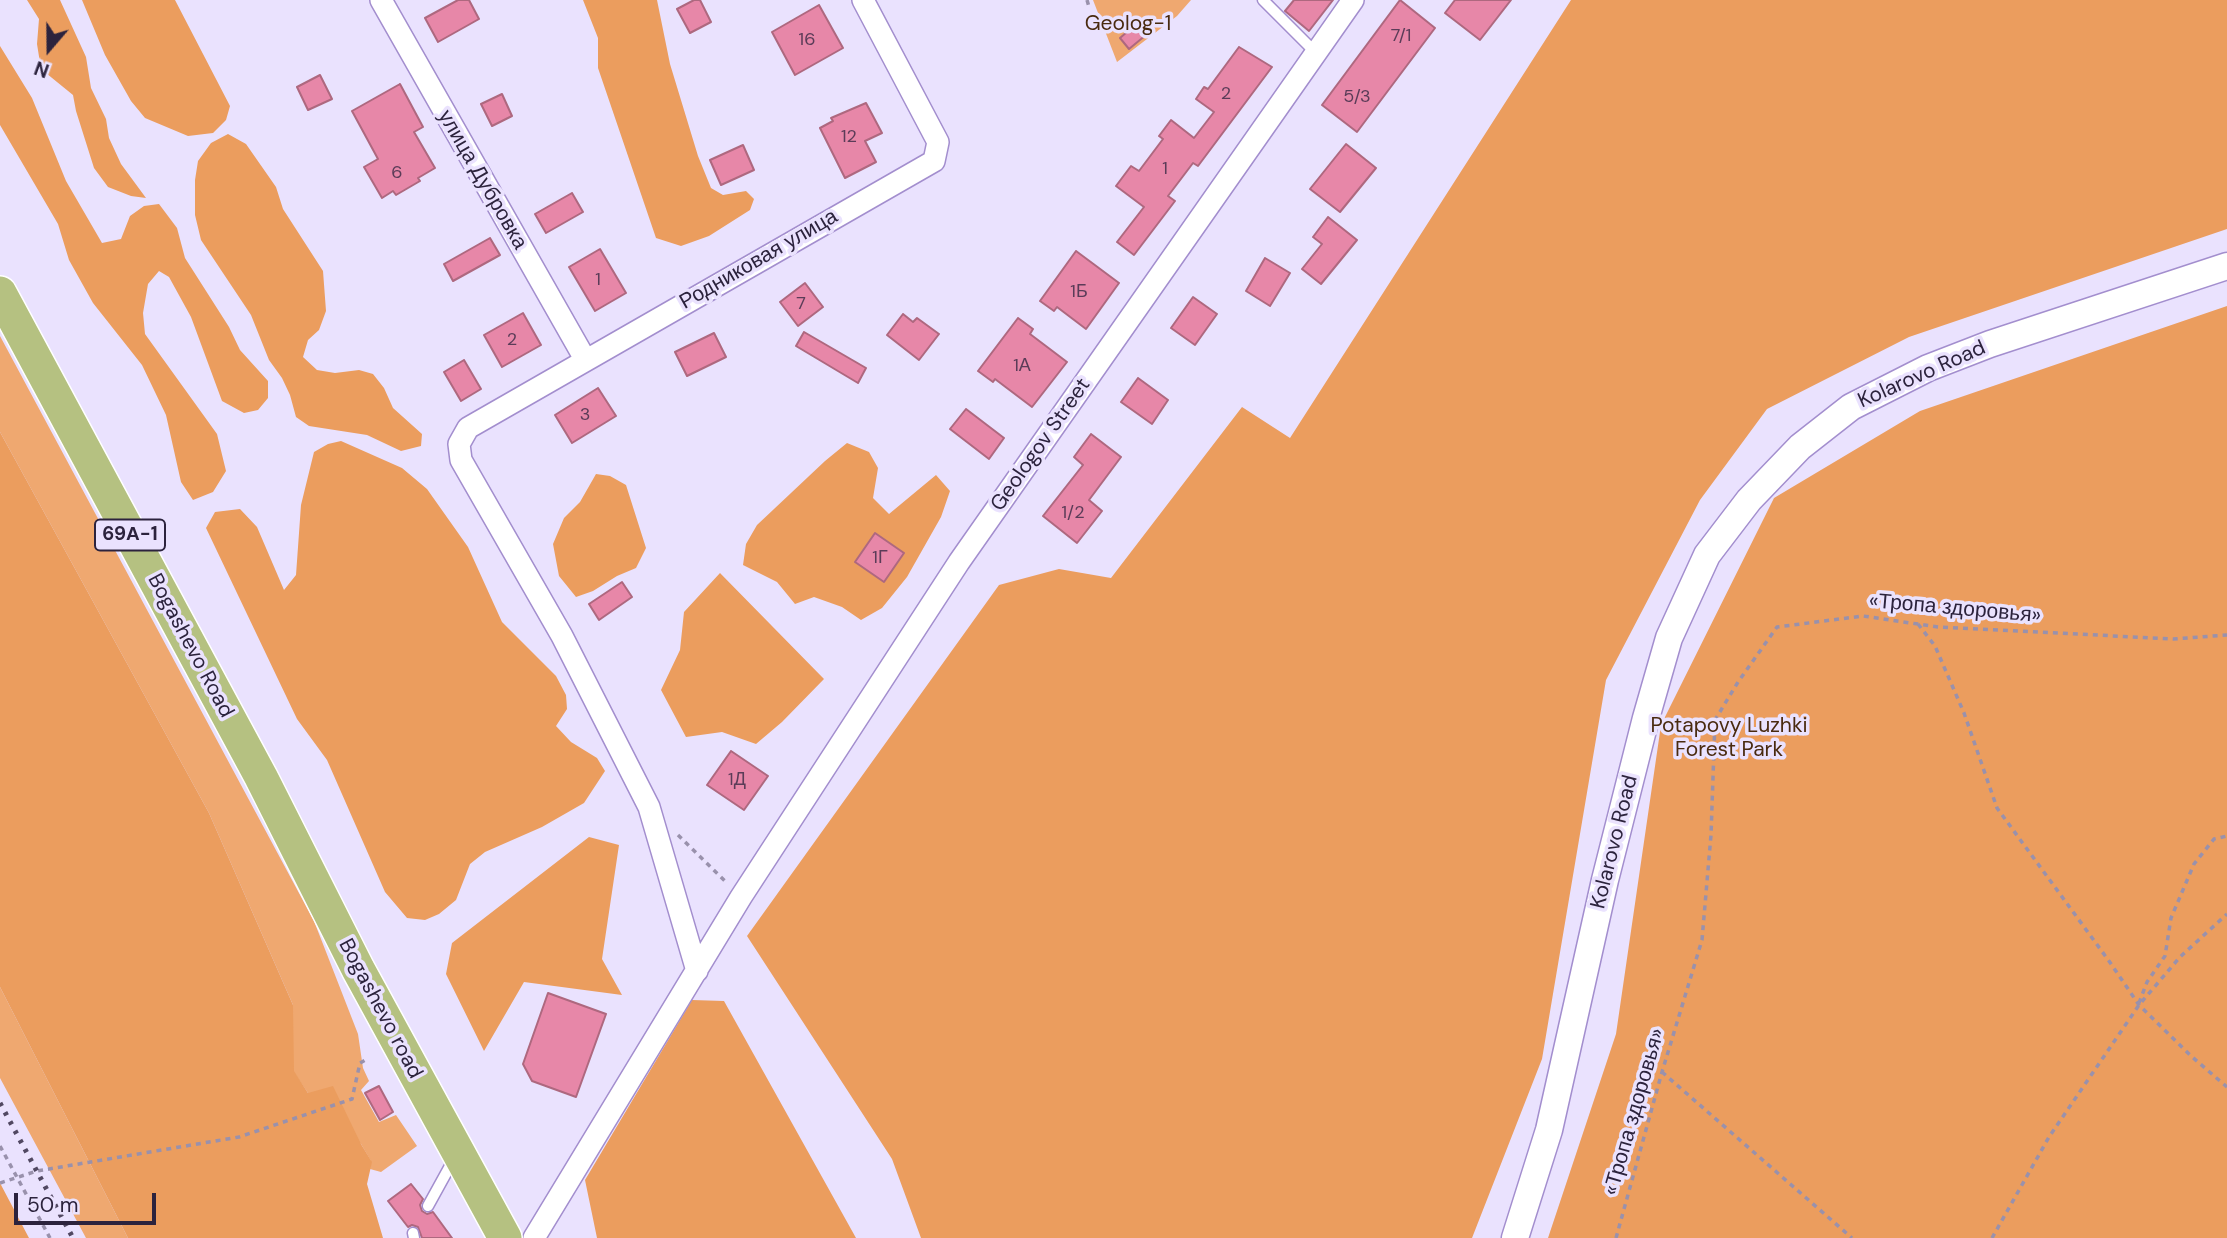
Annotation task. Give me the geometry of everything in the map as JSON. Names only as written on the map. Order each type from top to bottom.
[{"type":"main road","name":"Bogashevo road","points":[[0,293],[254,765],[358,969],[505,1238]]},
{"type":"street","name":"улица Дубровка","points":[[381,0],[585,359]]},
{"type":"street","name":"Родниковая улица","points":[[697,971],[649,807],[562,636],[466,470],[458,451],[459,444],[468,428],[934,161],[938,142],[863,0]]},
{"type":"street","name":"Geologov Street","points":[[534,1238],[741,897],[959,562],[1353,0]]},
{"type":"street","name":"Kolarovo Road","points":[[1516,1238],[1549,1130],[1605,880],[1646,718],[1669,638],[1707,555],[1749,500],[1800,447],[1851,407],[1928,368],[1990,344],[2227,266]]},
{"type":"lane","points":[[1263,0],[1316,53]]},
{"type":"lane","points":[[428,1206],[458,1152]]},
{"type":"path","points":[[1087,0],[1089,7]]},
{"type":"path","name":"«Тропа здоровья»","points":[[1616,1238],[1702,940],[1711,835],[1715,720],[1738,681],[1777,627],[1863,616],[1938,627],[2173,639],[2227,635]]},
{"type":"path","points":[[1918,624],[1935,646],[1964,713],[1997,808],[2102,950],[2139,1005],[2227,1087]]},
{"type":"path","points":[[1646,718],[1677,727],[1715,720]]},
{"type":"path","points":[[677,834],[741,897]]},
{"type":"path","points":[[2139,1005],[2147,982],[2165,956],[2171,918],[2194,864],[2214,839],[2227,836]]},
{"type":"path","points":[[1992,1238],[2049,1138],[2139,1005],[2180,957],[2227,914]]},
{"type":"path","points":[[0,1183],[37,1171],[239,1137],[352,1099],[360,1063],[367,1059]]},
{"type":"path","points":[[1662,1072],[1852,1238]]},
{"type":"path","points":[[0,1146],[50,1238]]},
{"type":"green space","points":[[27,0],[60,0],[86,57],[91,88],[106,119],[109,138],[121,164],[146,198],[131,196],[108,187],[94,168],[73,95],[41,69],[37,44],[39,19]]},
{"type":"green space","points":[[82,0],[175,0],[230,106],[226,120],[213,133],[188,136],[145,118],[131,101],[105,55]]},
{"type":"green space","points":[[583,0],[657,0],[670,64],[698,156],[711,188],[723,195],[746,191],[754,199],[750,210],[709,236],[681,246],[656,238],[598,68],[598,38]]},
{"type":"green space","name":"Geolog-1","points":[[1093,0],[1191,0],[1177,16],[1117,62]]},
{"type":"green space","points":[[1571,0],[2227,0],[2227,229],[1909,337],[1767,409],[1700,500],[1606,680],[1542,1059],[1472,1238],[921,1238],[892,1159],[747,936],[999,585],[1059,569],[1111,578],[1242,407],[1290,438]]},
{"type":"green space","points":[[0,46],[32,98],[66,181],[102,243],[121,239],[130,216],[144,206],[159,204],[177,228],[185,258],[229,327],[240,350],[268,381],[268,398],[258,410],[244,413],[222,401],[191,317],[169,277],[159,271],[148,284],[143,313],[145,334],[217,434],[226,471],[213,492],[193,500],[181,482],[166,415],[142,365],[93,303],[69,260],[58,224],[0,125]]},
{"type":"green space","points":[[228,134],[246,144],[276,187],[283,209],[323,271],[326,311],[319,330],[308,340],[303,357],[317,370],[335,373],[359,370],[373,374],[384,388],[393,408],[422,434],[421,446],[401,451],[367,435],[309,426],[296,417],[290,395],[269,360],[251,315],[201,240],[195,215],[198,161],[211,143]]},
{"type":"green space","name":"Potapovy Luzhki Forest Park","points":[[2227,306],[2227,1238],[1548,1238],[1616,1034],[1661,725],[1774,498],[1920,411]]},
{"type":"green space","points":[[0,336],[314,921],[358,1034],[363,1068],[369,1081],[361,1090],[379,1122],[396,1115],[417,1146],[381,1172],[370,1169],[371,1161],[361,1144],[308,1093],[293,1071],[293,1005],[209,813],[0,432]]},
{"type":"green space","points":[[0,432],[209,813],[293,1005],[294,1071],[308,1093],[333,1086],[372,1162],[367,1184],[383,1238],[128,1238],[0,987]]},
{"type":"green space","points":[[341,441],[402,468],[427,489],[468,547],[502,622],[556,676],[566,695],[567,709],[556,726],[571,742],[597,758],[605,771],[584,803],[542,827],[485,852],[470,864],[456,900],[439,914],[425,920],[407,918],[385,892],[327,760],[297,719],[206,528],[215,512],[240,509],[257,527],[284,590],[296,575],[301,505],[314,452],[328,444]]},
{"type":"green space","points":[[847,443],[869,452],[878,468],[873,498],[889,514],[936,475],[950,491],[941,517],[907,577],[882,608],[861,620],[842,607],[814,597],[795,604],[777,582],[743,565],[746,544],[757,525]]},
{"type":"green space","points":[[596,474],[610,476],[626,485],[646,548],[636,568],[576,597],[559,576],[553,544],[564,518],[580,502]]},
{"type":"green space","points":[[720,573],[824,679],[756,744],[722,732],[686,737],[661,690],[680,650],[684,612]]},
{"type":"green space","points":[[589,837],[619,845],[602,959],[622,995],[524,982],[484,1051],[446,974],[452,943]]},
{"type":"green space","points":[[0,987],[128,1238],[86,1238],[0,1078]]},
{"type":"green space","points":[[692,1000],[724,1001],[856,1238],[597,1238],[585,1180]]},
{"type":"green space","points":[[0,1183],[29,1238],[0,1238]]},
{"type":"building","points":[[458,0],[469,0],[479,19],[438,42],[425,18]]},
{"type":"building","points":[[694,0],[700,0],[711,22],[690,33],[677,9]]},
{"type":"building","points":[[1294,0],[1333,0],[1309,31],[1285,11]]},
{"type":"building","points":[[1400,0],[1435,28],[1357,132],[1322,105]]},
{"type":"building","points":[[1455,0],[1511,0],[1480,40],[1445,13]]},
{"type":"building","points":[[819,5],[843,48],[795,75],[772,32]]},
{"type":"building","points":[[1142,19],[1152,30],[1129,49],[1120,38]]},
{"type":"building","points":[[1239,47],[1272,67],[1198,166],[1193,163],[1168,196],[1175,201],[1134,255],[1117,242],[1144,207],[1116,186],[1131,166],[1139,171],[1163,139],[1159,136],[1171,120],[1194,138],[1214,112],[1196,99],[1204,87],[1208,89]]},
{"type":"building","points":[[320,75],[332,99],[308,110],[297,87]]},
{"type":"building","points":[[400,84],[423,127],[414,132],[435,168],[418,178],[420,181],[396,195],[393,191],[382,198],[364,167],[378,159],[352,111]]},
{"type":"building","points":[[502,94],[512,116],[492,126],[481,104]]},
{"type":"building","points":[[866,103],[882,133],[865,141],[876,162],[845,178],[820,128],[833,121],[831,118]]},
{"type":"building","points":[[1346,144],[1376,168],[1340,212],[1310,189]]},
{"type":"building","points":[[743,145],[754,170],[721,185],[710,160]]},
{"type":"building","points":[[572,193],[583,212],[546,233],[535,214]]},
{"type":"building","points":[[1328,217],[1357,240],[1321,284],[1302,269],[1322,244],[1313,237]]},
{"type":"building","points":[[490,238],[500,255],[453,281],[444,264]]},
{"type":"building","points":[[600,249],[626,293],[595,311],[569,267]]},
{"type":"building","points":[[1076,251],[1119,283],[1086,329],[1057,307],[1054,311],[1040,301]]},
{"type":"building","points":[[1265,258],[1290,273],[1270,306],[1246,291]]},
{"type":"building","points":[[805,283],[823,307],[798,326],[780,302]]},
{"type":"building","points":[[1193,297],[1217,314],[1195,345],[1171,328]]},
{"type":"building","points":[[523,313],[541,345],[502,367],[484,335]]},
{"type":"building","points":[[903,314],[913,322],[917,318],[939,334],[919,360],[887,335]]},
{"type":"building","points":[[1018,318],[1033,329],[1030,334],[1067,362],[1032,407],[995,379],[993,382],[978,371]]},
{"type":"building","points":[[804,332],[866,368],[858,383],[796,346]]},
{"type":"building","points":[[714,333],[726,357],[687,376],[675,352]]},
{"type":"building","points":[[464,360],[481,389],[461,401],[444,372]]},
{"type":"building","points":[[1138,378],[1168,400],[1152,424],[1121,402]]},
{"type":"building","points":[[598,388],[616,416],[572,443],[555,415]]},
{"type":"building","points":[[966,409],[1004,438],[989,459],[950,429]]},
{"type":"building","points":[[1091,434],[1121,457],[1089,500],[1102,511],[1077,543],[1043,516],[1083,465],[1074,457]]},
{"type":"building","points":[[875,533],[904,553],[884,582],[855,562]]},
{"type":"building","points":[[622,582],[632,597],[599,620],[589,604]]},
{"type":"building","points":[[731,751],[768,776],[744,810],[707,785]]},
{"type":"building","points":[[548,993],[606,1014],[576,1097],[532,1081],[523,1064]]},
{"type":"building","points":[[379,1086],[393,1112],[380,1120],[365,1093]]},
{"type":"building","points":[[411,1184],[423,1199],[420,1205],[422,1211],[427,1214],[433,1212],[452,1238],[422,1238],[418,1227],[408,1227],[388,1201]]},
{"type":"railway","points":[[0,1103],[73,1238]]}]
